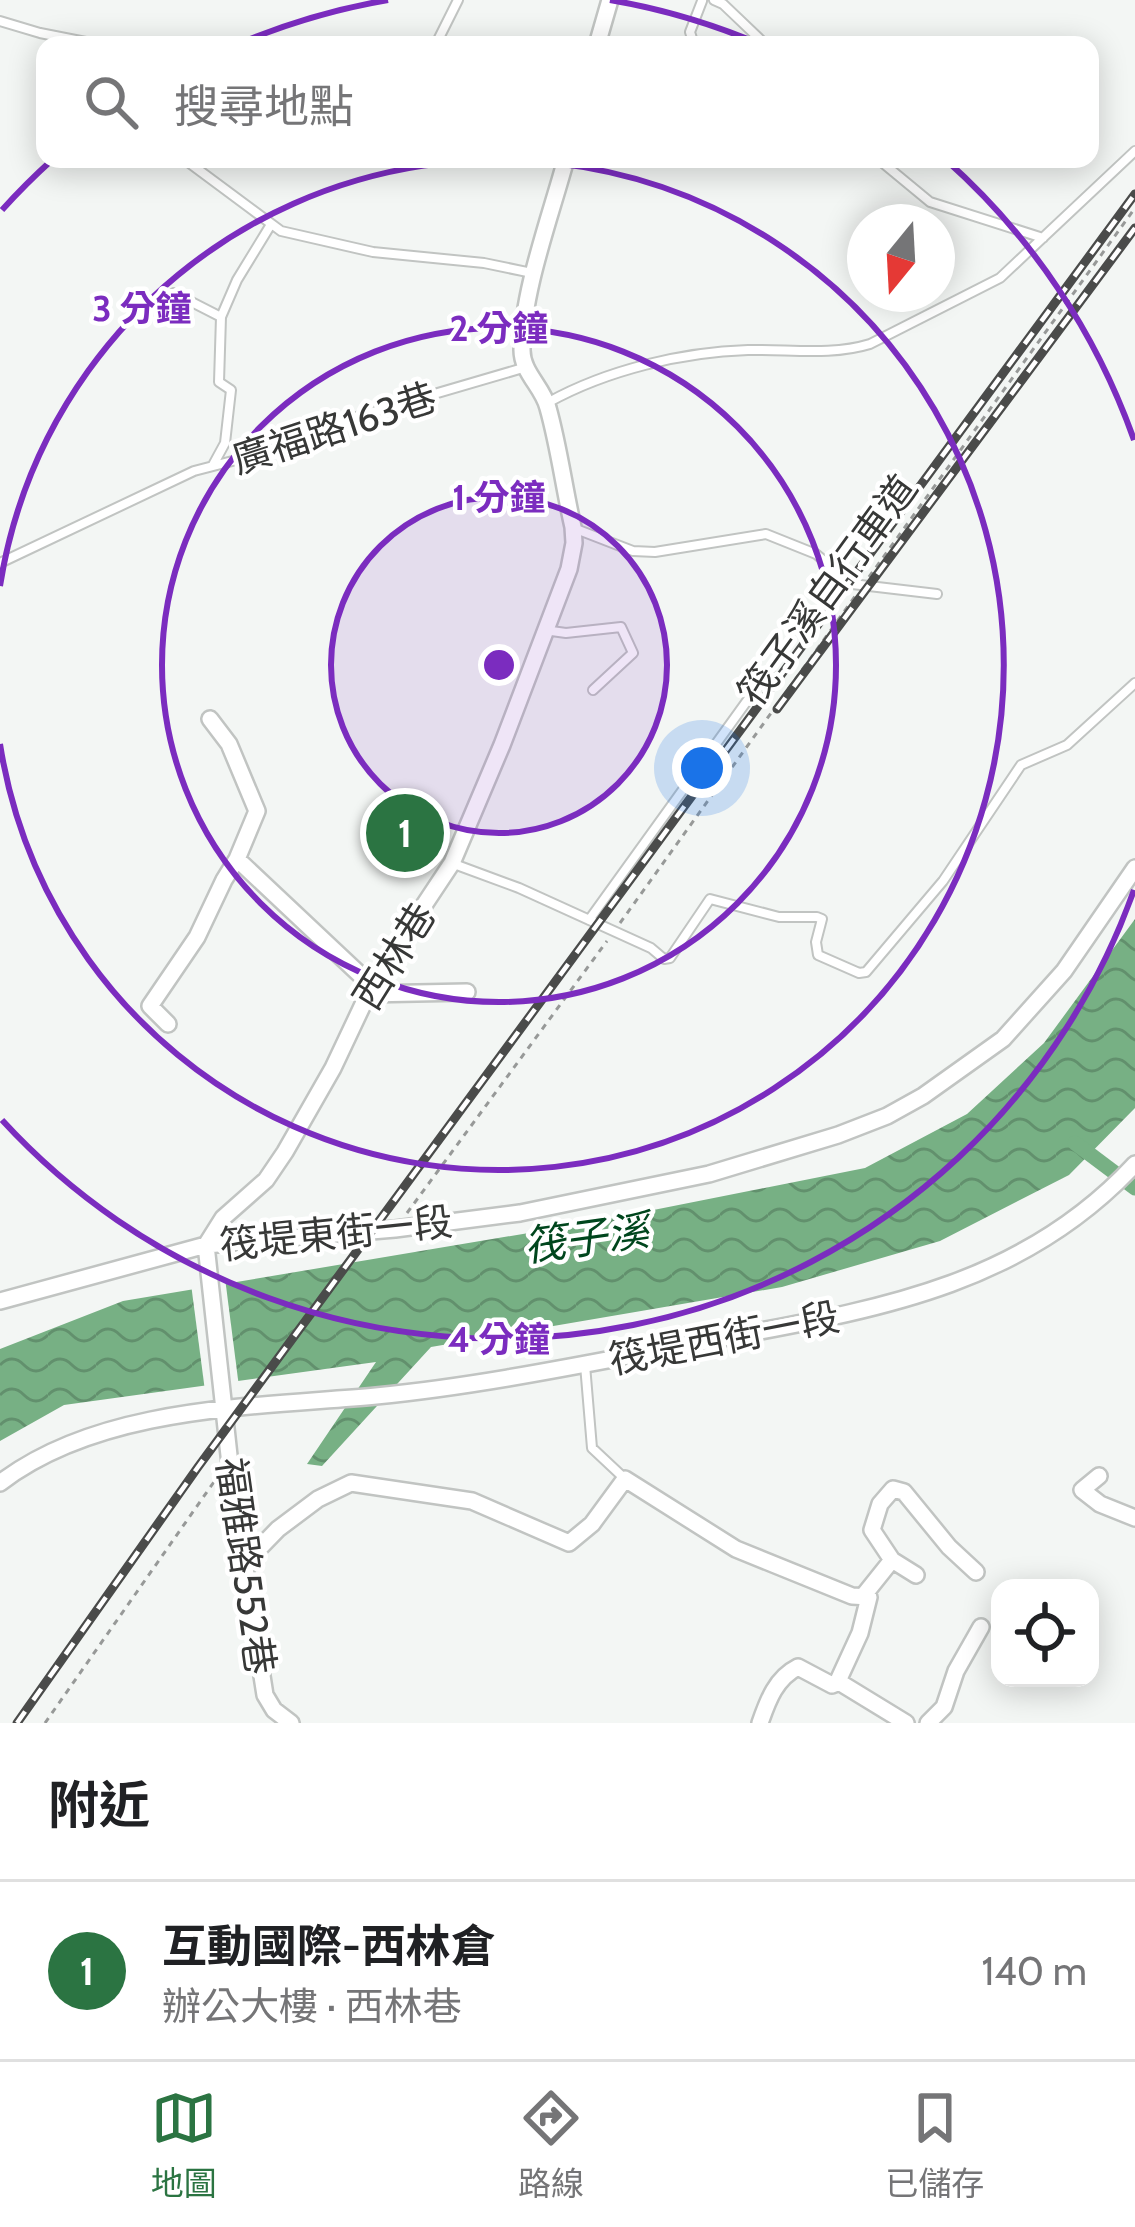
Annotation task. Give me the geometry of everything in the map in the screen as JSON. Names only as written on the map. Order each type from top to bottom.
[{"type":"street","points":[[600,36],[610,0]]},
{"type":"street","points":[[525,368],[522,350],[535,273],[562,168]]},
{"type":"street","name":"西林巷","points":[[206,1252],[223,1218],[266,1180],[285,1152],[337,1060],[369,990],[452,863],[569,569],[573,527],[548,403],[525,368]]},
{"type":"street","points":[[168,1024],[150,1006],[197,937],[254,821],[256,802],[229,744],[210,719]]},
{"type":"street","points":[[238,859],[369,990],[467,992]]},
{"type":"street","name":"筏堤東街一段","points":[[0,1300],[206,1252],[520,1213],[709,1174],[838,1136],[923,1096],[1003,1039],[1064,970],[1135,868]]},
{"type":"street","name":"筏堤西街一段","points":[[0,1483],[74,1442],[223,1404],[392,1394],[585,1365],[859,1312],[942,1290],[1027,1249],[1132,1173]]},
{"type":"street","name":"福雅路552巷","points":[[206,1252],[244,1564],[265,1694],[291,1723]]},
{"type":"street","points":[[1099,1475],[1082,1490],[1100,1504],[1135,1518]]},
{"type":"street","points":[[244,1564],[291,1519],[351,1483],[472,1501],[569,1544],[592,1524],[625,1479],[736,1550],[852,1596],[865,1594],[892,1560]]},
{"type":"street","points":[[916,1575],[892,1560],[872,1530],[873,1517],[893,1489],[900,1489],[976,1572]]},
{"type":"street","points":[[760,1723],[776,1685],[791,1669],[802,1668],[832,1685],[839,1682],[860,1633],[869,1597],[865,1594]]},
{"type":"street","points":[[928,1723],[944,1707],[956,1671],[981,1627]]},
{"type":"street","points":[[839,1682],[906,1723]]},
{"type":"lane","points":[[440,36],[458,0]]},
{"type":"lane","points":[[691,36],[702,0]]},
{"type":"lane","points":[[714,0],[757,36]]},
{"type":"lane","points":[[0,21],[51,36]]},
{"type":"lane","points":[[548,403],[588,384],[685,356],[853,350],[871,344],[1000,278],[1135,151]]},
{"type":"lane","points":[[196,168],[270,226],[373,253],[484,263],[535,273]]},
{"type":"lane","points":[[889,168],[930,202],[1043,238]]},
{"type":"lane","points":[[174,293],[221,317],[270,226]]},
{"type":"lane","name":"廣福路163巷","points":[[212,466],[225,443],[231,390],[219,382],[221,317]]},
{"type":"lane","name":"廣福路163巷","points":[[0,563],[161,485],[212,466],[248,458],[359,416],[525,368]]},
{"type":"lane","points":[[573,527],[633,550],[655,552],[766,534],[816,554],[852,584],[937,594]]},
{"type":"lane","points":[[544,630],[566,633],[621,627],[633,653],[593,690]]},
{"type":"lane","points":[[589,920],[770,669]]},
{"type":"lane","points":[[452,863],[519,888],[651,948],[664,959],[670,958],[704,905],[715,899],[769,916],[822,919],[815,942],[818,955],[866,972],[943,881],[1022,765],[1067,745],[1135,682]]},
{"type":"lane","points":[[585,1365],[592,1448],[625,1479]]},
{"type":"path","name":"筏子溪自行車道","points":[[395,1229],[1135,208]]},
{"type":"path","points":[[45,1723],[224,1465]]},
{"type":"water","name":"筏子溪","points":[[1135,919],[1135,1108],[1069,1175],[940,1241],[782,1287],[431,1347],[322,1466],[307,1464],[376,1362],[64,1405],[0,1441],[0,1349],[123,1301],[588,1223],[865,1168],[967,1114],[1044,1043]]},
{"type":"pier","points":[[225,1278],[239,1387],[205,1391],[191,1284]]},
{"type":"waterway","points":[[1075,1143],[1135,1188]]},
{"type":"railway","points":[[17,1723],[198,1467],[1135,194]]},
{"type":"railway","points":[[777,709],[1135,228]]},
{"type":"place","name":"互動國際-西林倉","points":[[405,833]]}]
